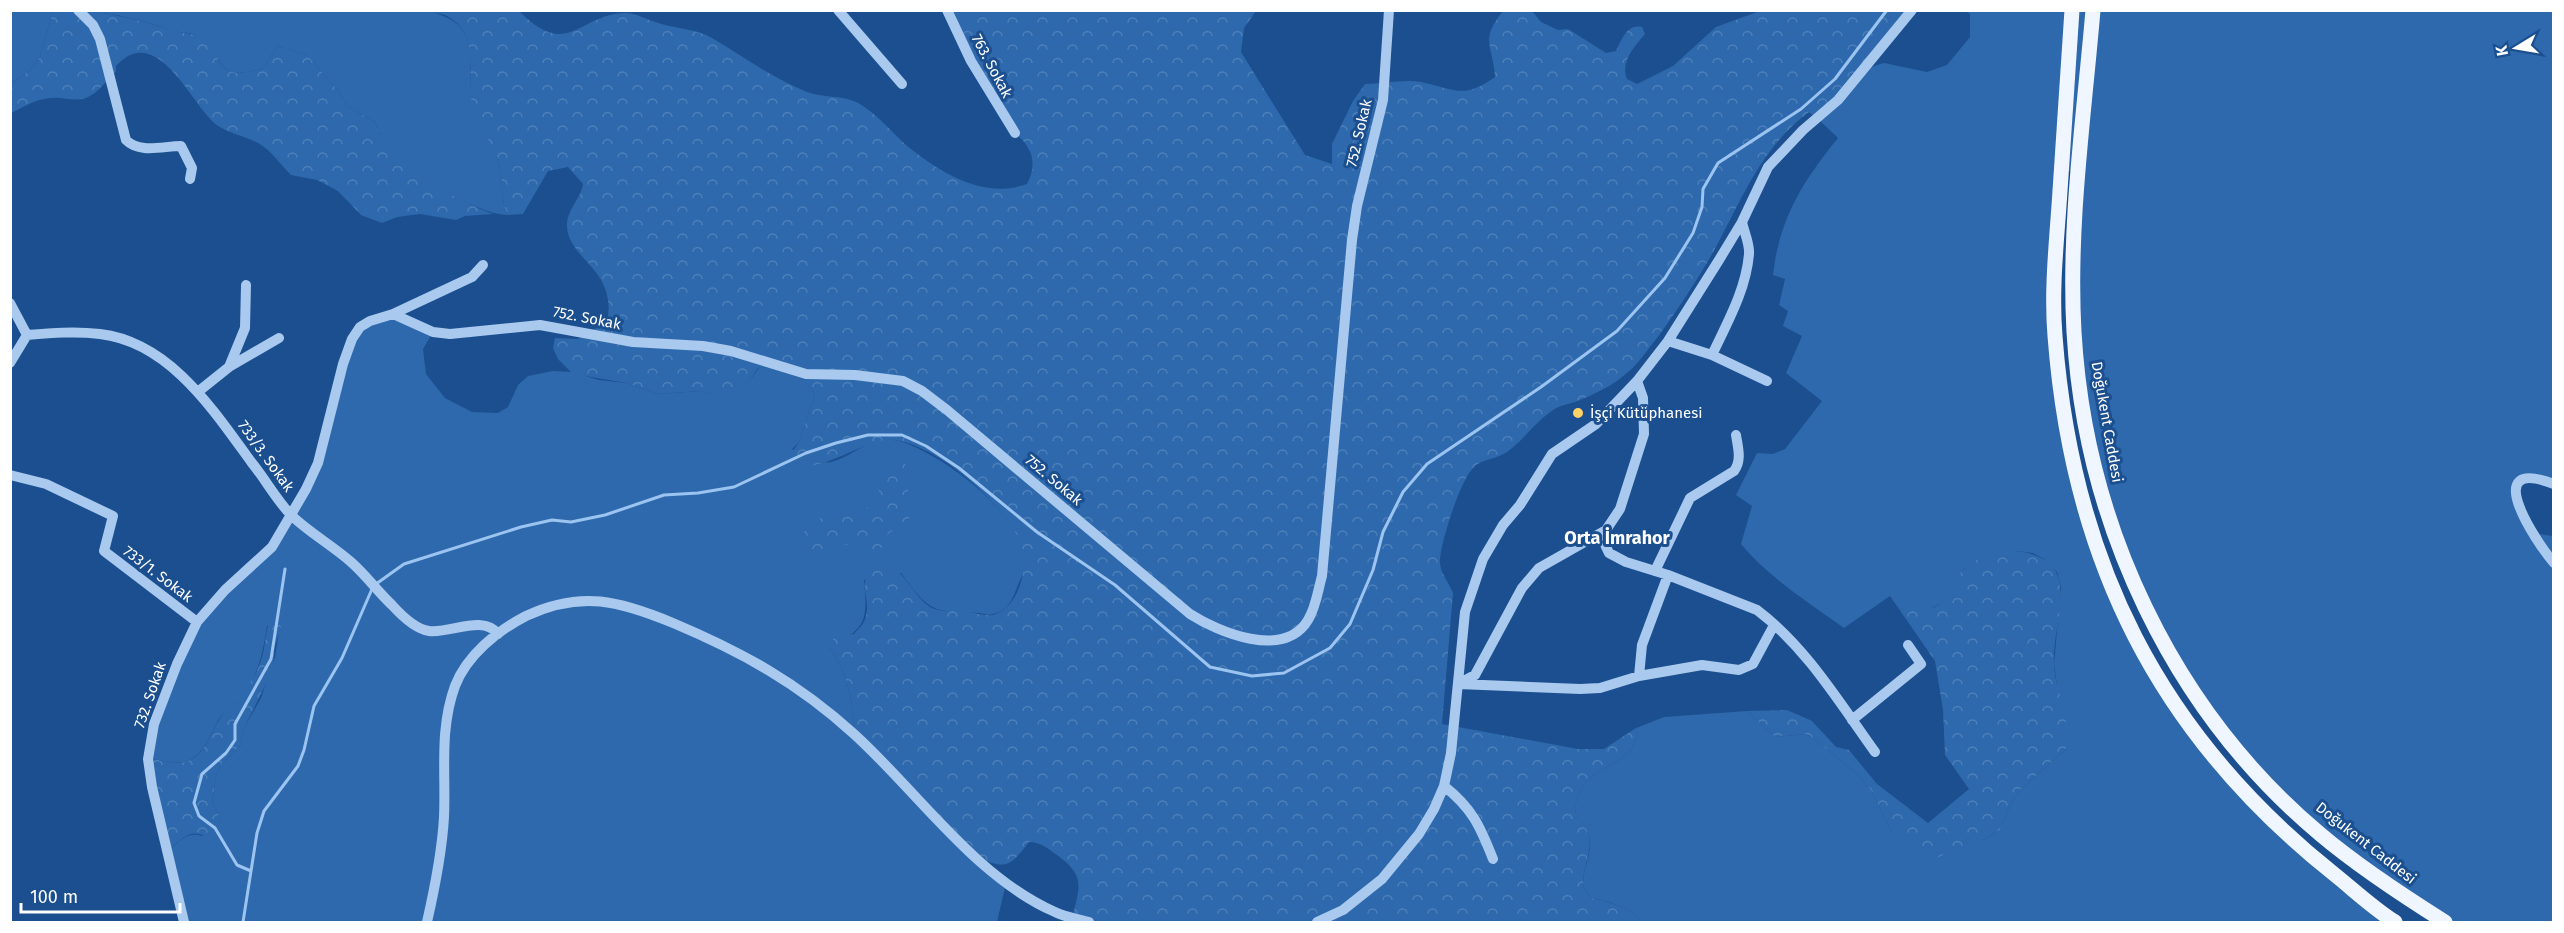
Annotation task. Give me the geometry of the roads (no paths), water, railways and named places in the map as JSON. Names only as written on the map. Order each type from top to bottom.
[{"type":"main road","points":[[2072,10],[2060,189],[2055,313],[2061,398],[2072,465],[2090,530],[2116,598],[2156,674],[2194,735],[2245,795],[2308,854],[2395,922]]},
{"type":"main road","name":"Doğukent Caddesi","points":[[2093,10],[2077,189],[2074,321],[2081,394],[2092,461],[2109,522],[2136,591],[2174,663],[2214,720],[2263,778],[2320,834],[2402,895],[2445,922]]},
{"type":"street","points":[[78,10],[93,25],[100,39],[126,141],[132,146],[142,148],[181,146],[192,168],[190,179]]},
{"type":"street","points":[[838,10],[902,84]]},
{"type":"street","points":[[936,10],[948,13]]},
{"type":"street","name":"752. Sokak","points":[[393,314],[441,333],[549,326],[633,342],[731,351],[806,374],[855,375],[910,384],[947,410],[1190,614],[1224,633],[1243,638],[1279,639],[1290,635],[1307,622],[1322,576],[1352,240],[1357,206],[1383,100],[1389,10]]},
{"type":"street","points":[[1317,922],[1343,910],[1382,879],[1419,834],[1444,786],[1451,753],[1465,612],[1483,559],[1503,525],[1520,505],[1552,454],[1596,424],[1637,381],[1668,341],[1742,222],[1768,167],[1803,130],[1838,100],[1912,10]]},
{"type":"street","name":"763. Sokak","points":[[948,13],[971,61],[1015,133]]},
{"type":"street","points":[[1712,355],[1739,299],[1744,279],[1749,252],[1742,222]]},
{"type":"street","points":[[291,514],[318,463],[343,364],[352,339],[360,327],[472,277],[483,265]]},
{"type":"street","points":[[229,367],[245,328],[246,285]]},
{"type":"street","points":[[10,303],[27,335],[10,363]]},
{"type":"street","name":"733/3. Sokak","points":[[27,335],[74,332],[102,334],[126,340],[152,354],[199,392],[291,514],[352,563],[413,624],[427,631],[445,631],[482,624],[492,627],[498,634]]},
{"type":"street","points":[[199,392],[229,367],[279,338]]},
{"type":"street","points":[[1668,341],[1712,355],[1767,381]]},
{"type":"street","points":[[1458,684],[1475,675],[1522,588],[1539,568],[1600,534],[1612,523],[1620,509],[1644,434],[1643,398],[1637,381]]},
{"type":"street","points":[[1655,571],[1690,498],[1734,471],[1738,465],[1736,435]]},
{"type":"street","name":"733/1. Sokak","points":[[10,475],[46,484],[113,516],[104,551],[197,622]]},
{"type":"street","points":[[2553,484],[2534,478],[2525,479],[2518,484],[2515,493],[2517,507],[2526,525],[2553,563]]},
{"type":"street","name":"732. Sokak","points":[[184,922],[157,814],[148,759],[159,706],[197,622],[225,590],[272,547],[291,514]]},
{"type":"street","points":[[1600,534],[1609,553],[1757,610],[1795,643],[1875,752]]},
{"type":"street","points":[[1639,676],[1642,645],[1668,575]]},
{"type":"street","points":[[427,922],[441,858],[444,815],[443,740],[448,711],[464,668],[498,634],[536,612],[577,601],[601,600],[648,613],[745,655],[787,680],[854,734],[1006,884],[1057,913],[1089,922]]},
{"type":"street","points":[[1458,684],[1580,689],[1620,684],[1639,676],[1702,664],[1739,670],[1753,664],[1774,625]]},
{"type":"street","points":[[1852,720],[1921,664],[1908,645]]},
{"type":"street","points":[[1444,786],[1464,802],[1474,815],[1493,860]]},
{"type":"waterway","points":[[376,584],[404,564],[521,527],[552,520],[571,522],[605,515],[664,495],[698,493],[734,487],[806,453],[836,443],[868,435],[902,435],[926,446],[959,468],[1037,532],[1115,585],[1210,667],[1252,676],[1284,673],[1330,648],[1350,624],[1373,570],[1383,532],[1403,492],[1427,464],[1541,387],[1617,331],[1665,278],[1693,233],[1702,207],[1703,189],[1718,163],[1801,109],[1835,79],[1887,10]]},
{"type":"waterway","points":[[251,871],[237,865],[215,828],[199,816],[194,803],[202,774],[226,753],[235,740],[235,724],[271,659],[285,569]]},
{"type":"waterway","points":[[243,922],[257,833],[264,811],[298,766],[314,706],[342,658],[372,589]]},
{"type":"place","name":"İşçi Kütüphanesi","points":[[1578,413]]},
{"type":"district","name":"Orta İmrahor","points":[[1617,538]]}]
